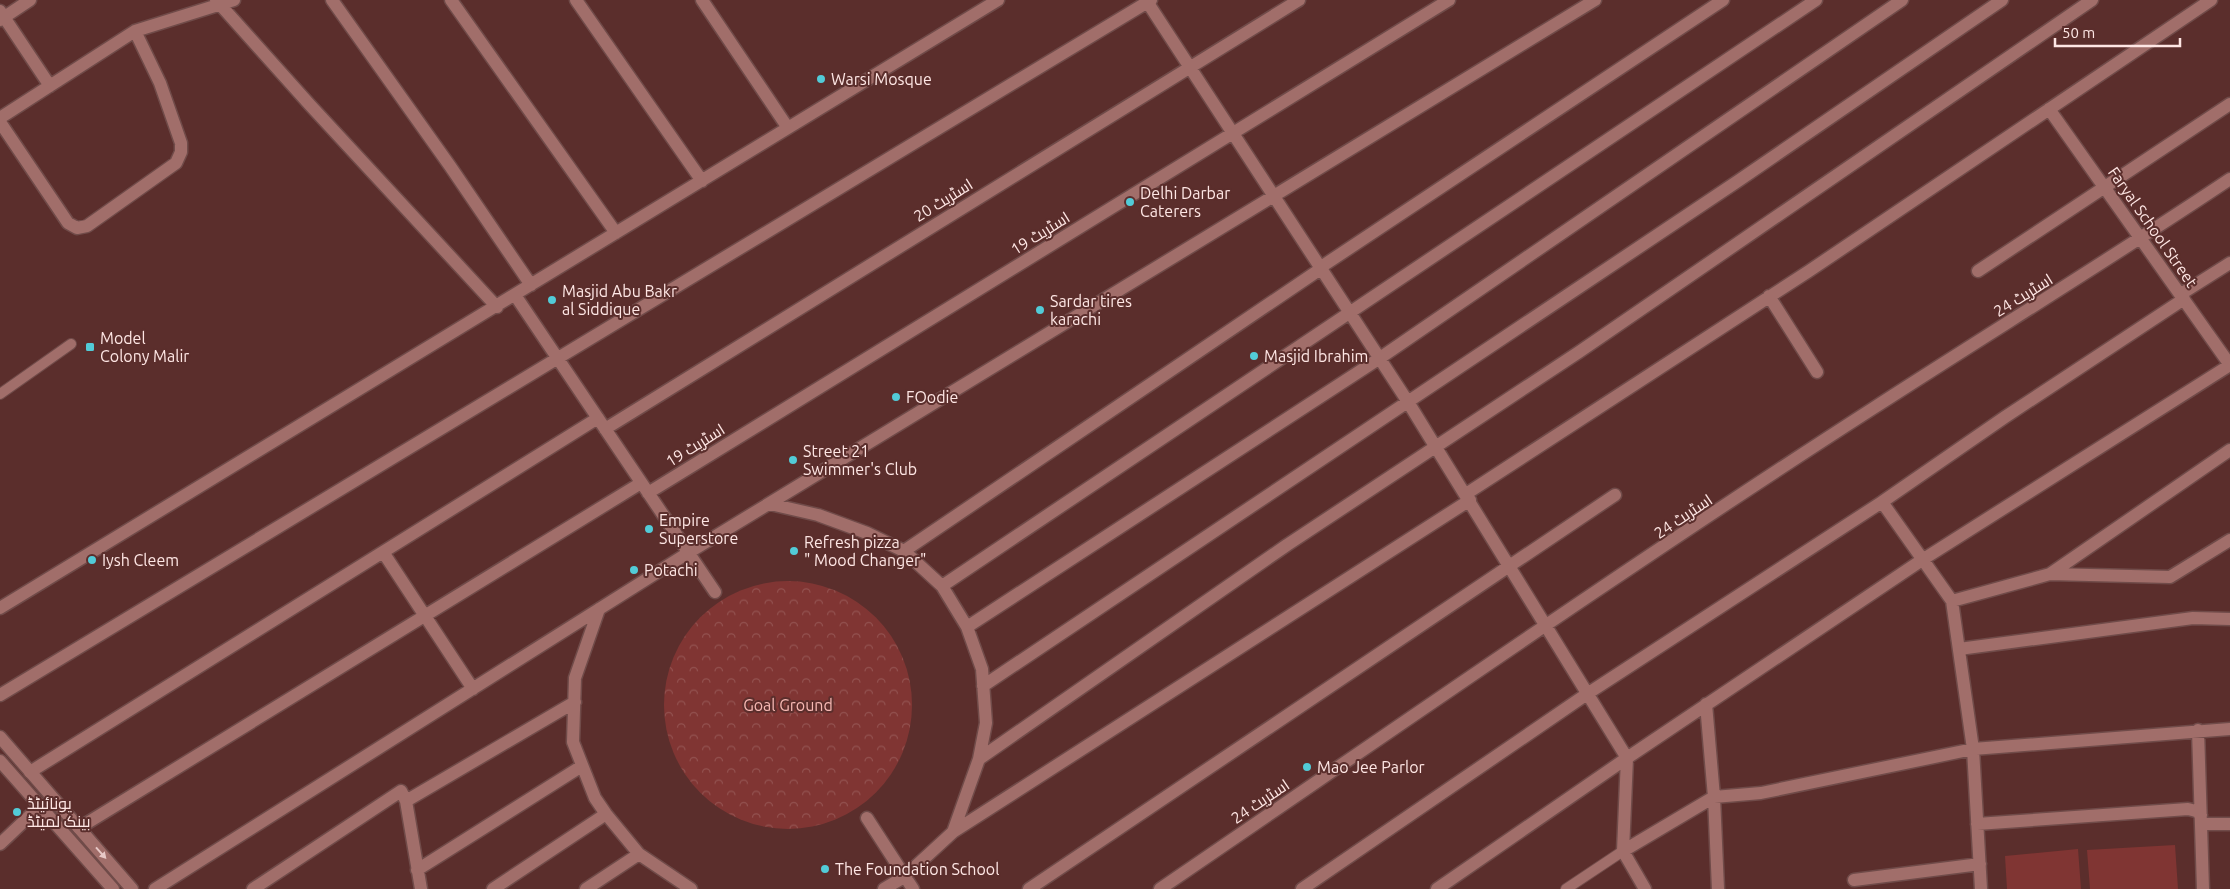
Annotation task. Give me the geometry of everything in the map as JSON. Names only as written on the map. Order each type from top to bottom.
[{"type":"street","points":[[30,0],[1,16],[50,86]]},
{"type":"street","points":[[135,31],[160,83],[180,143],[181,152],[176,163],[87,226],[77,228],[68,224],[0,120],[135,31],[219,3],[234,0]]},
{"type":"street","points":[[332,0],[450,166],[531,285]]},
{"type":"street","points":[[450,0],[616,234]]},
{"type":"street","points":[[576,0],[702,181]]},
{"type":"street","points":[[702,0],[788,128]]},
{"type":"street","points":[[0,608],[497,307],[998,0]]},
{"type":"street","name":"اسٹریٹ 20","points":[[605,429],[1299,0]]},
{"type":"street","name":"اسٹریٹ 19","points":[[79,828],[426,615],[645,488],[1233,133],[1449,0]]},
{"type":"street","points":[[155,889],[688,553],[1595,0]]},
{"type":"street","points":[[904,551],[1322,267],[1723,0]]},
{"type":"street","points":[[942,586],[1351,313],[1554,173],[1816,0]]},
{"type":"street","points":[[967,627],[1380,358],[1902,0]]},
{"type":"street","points":[[983,686],[1738,181],[2002,0]]},
{"type":"street","points":[[979,759],[1287,545],[1436,448],[2092,0]]},
{"type":"street","points":[[884,889],[904,877],[953,832],[1468,497],[2211,0]]},
{"type":"street","points":[[0,695],[1148,1],[1188,67],[1322,267],[1468,497],[1626,758],[1624,851],[1645,889]]},
{"type":"street","points":[[219,3],[497,307]]},
{"type":"street","points":[[1978,270],[2230,104]]},
{"type":"street","name":"Faryal School Street","points":[[2049,109],[2230,365]]},
{"type":"street","name":"اسٹریٹ 24","points":[[1160,889],[1547,626],[1870,410],[2142,238],[2230,179]]},
{"type":"street","points":[[1302,889],[1587,694],[1882,502],[2230,263]]},
{"type":"street","points":[[515,295],[715,592]]},
{"type":"street","points":[[1769,296],[1816,372]]},
{"type":"street","points":[[1437,889],[1626,758],[1922,560],[2230,365]]},
{"type":"street","points":[[30,772],[598,418]]},
{"type":"street","points":[[2050,574],[2230,450]]},
{"type":"street","points":[[1029,889],[1615,495]]},
{"type":"street","points":[[1882,502],[1952,601],[1973,749],[1981,889]]},
{"type":"street","points":[[770,504],[818,515],[868,533],[904,551],[942,586],[967,627],[982,669],[986,723],[979,759],[953,832]]},
{"type":"street","points":[[1952,601],[2050,574],[2170,577],[2230,540]]},
{"type":"street","points":[[383,552],[473,689]]},
{"type":"street","points":[[599,609],[575,678],[573,742],[595,798],[606,814],[639,854],[690,889]]},
{"type":"street","points":[[1959,649],[2193,618],[2230,619]]},
{"type":"street","points":[[406,800],[575,702]]},
{"type":"street","points":[[1706,704],[1714,797],[1718,889]]},
{"type":"street","points":[[1624,851],[1714,797],[1761,793],[1973,749],[2230,728]]},
{"type":"street","points":[[2198,730],[2204,889]]},
{"type":"street","points":[[0,737],[132,889]]},
{"type":"street","points":[[0,761],[113,889]]},
{"type":"street","points":[[417,870],[582,766]]},
{"type":"street","points":[[253,889],[401,791],[406,800],[421,889]]},
{"type":"street","points":[[0,844],[40,806]]},
{"type":"street","points":[[1978,824],[2188,809],[2196,811],[2201,819],[2230,824]]},
{"type":"street","points":[[493,889],[606,814]]},
{"type":"street","points":[[868,818],[913,889]]},
{"type":"street","points":[[586,889],[639,854]]},
{"type":"street","points":[[1854,880],[1980,864]]},
{"type":"lane","points":[[0,394],[71,344]]},
{"type":"lane","points":[[1566,889],[1624,851]]},
{"type":"green space","name":"Goal Ground","points":[[776,581],[800,581],[824,586],[847,595],[876,617],[898,646],[903,657],[910,681],[912,705],[910,729],[903,753],[898,764],[876,793],[847,815],[836,820],[800,829],[776,829],[752,824],[729,815],[709,801],[692,784],[678,764],[669,741],[664,717],[664,693],[669,669],[678,646],[692,626],[709,609],[729,595],[752,586]]},
{"type":"green space","points":[[2175,845],[2178,889],[2090,889],[2087,850]]},
{"type":"green space","points":[[2078,849],[2081,889],[2007,889],[2005,856]]},
{"type":"place","name":"Warsi Mosque","points":[[821,79]]},
{"type":"place","name":"Delhi Darbar Caterers","points":[[1130,202]]},
{"type":"place","name":"Masjid Abu Bakr al Siddique","points":[[552,300]]},
{"type":"place","name":"Sardar tires karachi","points":[[1040,310]]},
{"type":"place","name":"Model Colony Malir","points":[[90,347]]},
{"type":"place","name":"Masjid Ibrahim","points":[[1254,356]]},
{"type":"place","name":"FOodie","points":[[896,397]]},
{"type":"place","name":"Street 21 Swimmer's Club","points":[[793,460]]},
{"type":"place","name":"Empire Superstore","points":[[649,529]]},
{"type":"place","name":"Refresh pizza \" Mood Changer\"","points":[[794,551]]},
{"type":"place","name":"Iysh Cleem","points":[[92,560]]},
{"type":"place","name":"Potachi","points":[[634,570]]},
{"type":"place","name":"Mao Jee Parlor","points":[[1307,767]]},
{"type":"place","name":"یونائیٹڈ بینک لمیٹڈ","points":[[17,812]]},
{"type":"place","name":"The Foundation School","points":[[825,869]]}]
